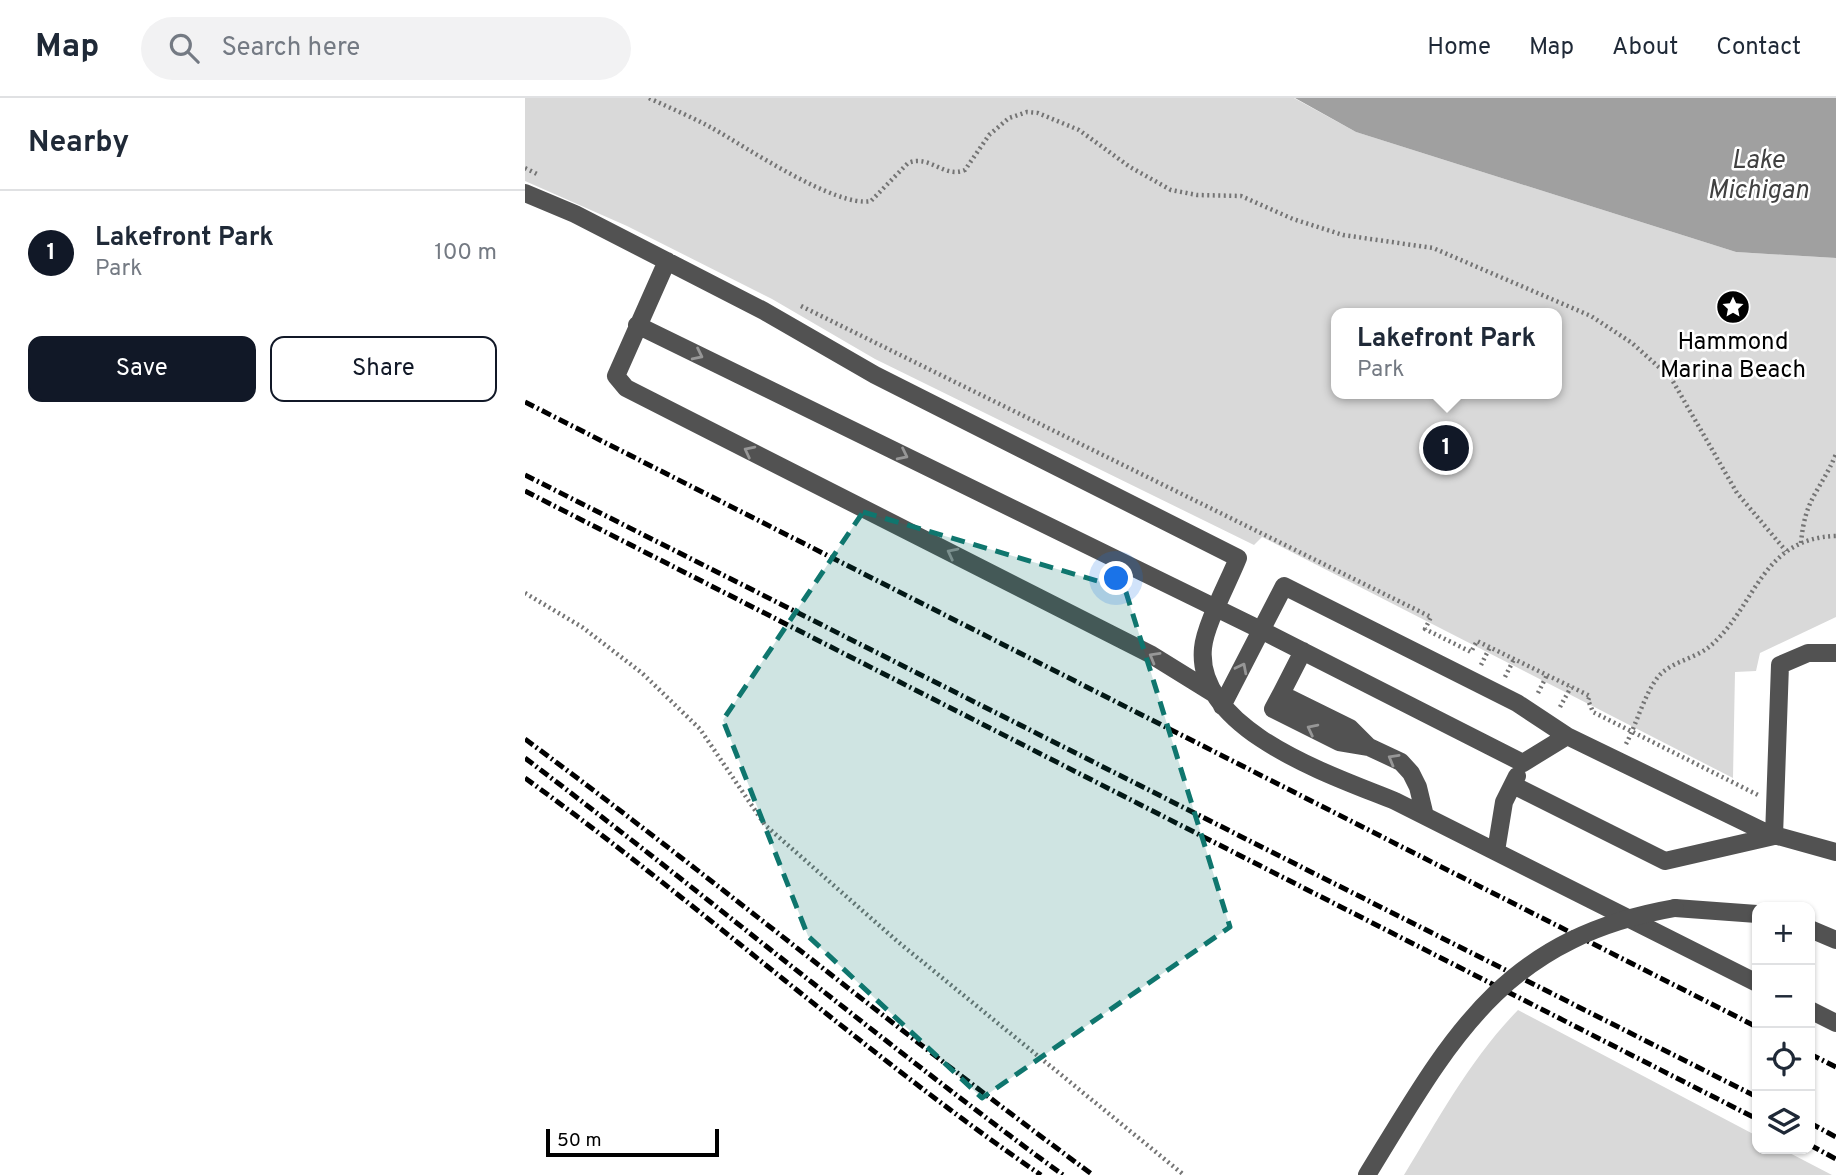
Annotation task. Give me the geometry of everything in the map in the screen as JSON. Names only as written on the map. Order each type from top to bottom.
[{"type":"street","points":[[525,193],[575,214],[667,261],[764,311],[875,375],[1238,558],[1203,646],[1206,677],[1217,699]]},
{"type":"street","points":[[667,261],[616,376],[626,388],[1150,654],[1217,699],[1249,733],[1425,816],[1752,980]]},
{"type":"street","points":[[637,325],[1261,630],[1523,763]]},
{"type":"street","points":[[1217,699],[1261,630],[1284,586],[1517,703],[1567,736],[1618,761],[1774,836],[1836,852]]},
{"type":"street","points":[[1303,651],[1281,694],[1350,728],[1369,747],[1401,762],[1411,773],[1425,816]]},
{"type":"street","points":[[1774,836],[1780,665],[1808,653],[1836,653]]},
{"type":"street","points":[[1496,851],[1502,811],[1523,763],[1567,736]]},
{"type":"street","points":[[1513,785],[1665,861],[1774,836]]},
{"type":"street","points":[[1367,1175],[1430,1073],[1474,1013],[1536,958],[1596,928],[1636,915],[1675,908],[1752,914]]},
{"type":"street","points":[[1815,931],[1836,940]]},
{"type":"street","points":[[1815,1012],[1836,1023]]},
{"type":"path","points":[[649,98],[709,127],[785,171],[852,202],[871,201],[908,163],[916,159],[924,159],[949,172],[965,170],[998,126],[1009,118],[1027,112],[1079,130],[1130,167],[1171,190],[1197,195],[1241,196],[1293,219],[1343,235],[1408,242],[1460,257],[1519,287],[1591,316],[1632,343],[1658,365],[1679,390],[1737,494],[1786,551]]},
{"type":"path","points":[[525,168],[549,180]]},
{"type":"path","points":[[794,303],[1431,617],[1426,629],[1471,652],[1477,641],[1590,696],[1588,700],[1593,712],[1775,804]]},
{"type":"path","points":[[1801,543],[1803,523],[1812,495],[1836,454]]},
{"type":"path","points":[[1618,761],[1660,674],[1699,654],[1717,640],[1760,578],[1786,551],[1801,543],[1836,536]]},
{"type":"path","points":[[525,593],[582,627],[642,673],[701,729],[765,825],[897,941],[1184,1175]]},
{"type":"highlighted area","points":[[863,512],[1125,589],[1230,927],[982,1098],[808,936],[723,720]]},
{"type":"shaded area","points":[[525,98],[1294,98],[1356,132],[1736,252],[1836,258],[1836,617],[1760,653],[1756,671],[1735,672],[1733,778],[1262,537],[1254,545],[875,359],[772,299],[627,226],[525,181]]},
{"type":"shaded area","points":[[1518,1010],[1752,1133],[1752,1154],[1792,1154],[1832,1175],[1404,1175],[1443,1110],[1501,1029]]},
{"type":"water","name":"Lake Michigan","points":[[1295,98],[1836,98],[1836,258],[1736,252],[1356,132]]},
{"type":"railway","points":[[525,402],[1752,1024]]},
{"type":"railway","points":[[525,475],[1752,1094]]},
{"type":"railway","points":[[525,491],[1752,1116]]},
{"type":"railway","points":[[525,739],[1093,1175]]},
{"type":"railway","points":[[525,758],[927,1073],[1063,1175]]},
{"type":"railway","points":[[525,778],[655,876],[845,1029],[1041,1175]]},
{"type":"railway","points":[[1815,1056],[1836,1067]]},
{"type":"railway","points":[[1815,1126],[1836,1137]]},
{"type":"railway","points":[[1815,1148],[1836,1159]]},
{"type":"place","name":"Hammond Marina Beach","points":[[1733,307]]},
{"type":"place","name":"Lakefront Park","points":[[1446,448]]}]
